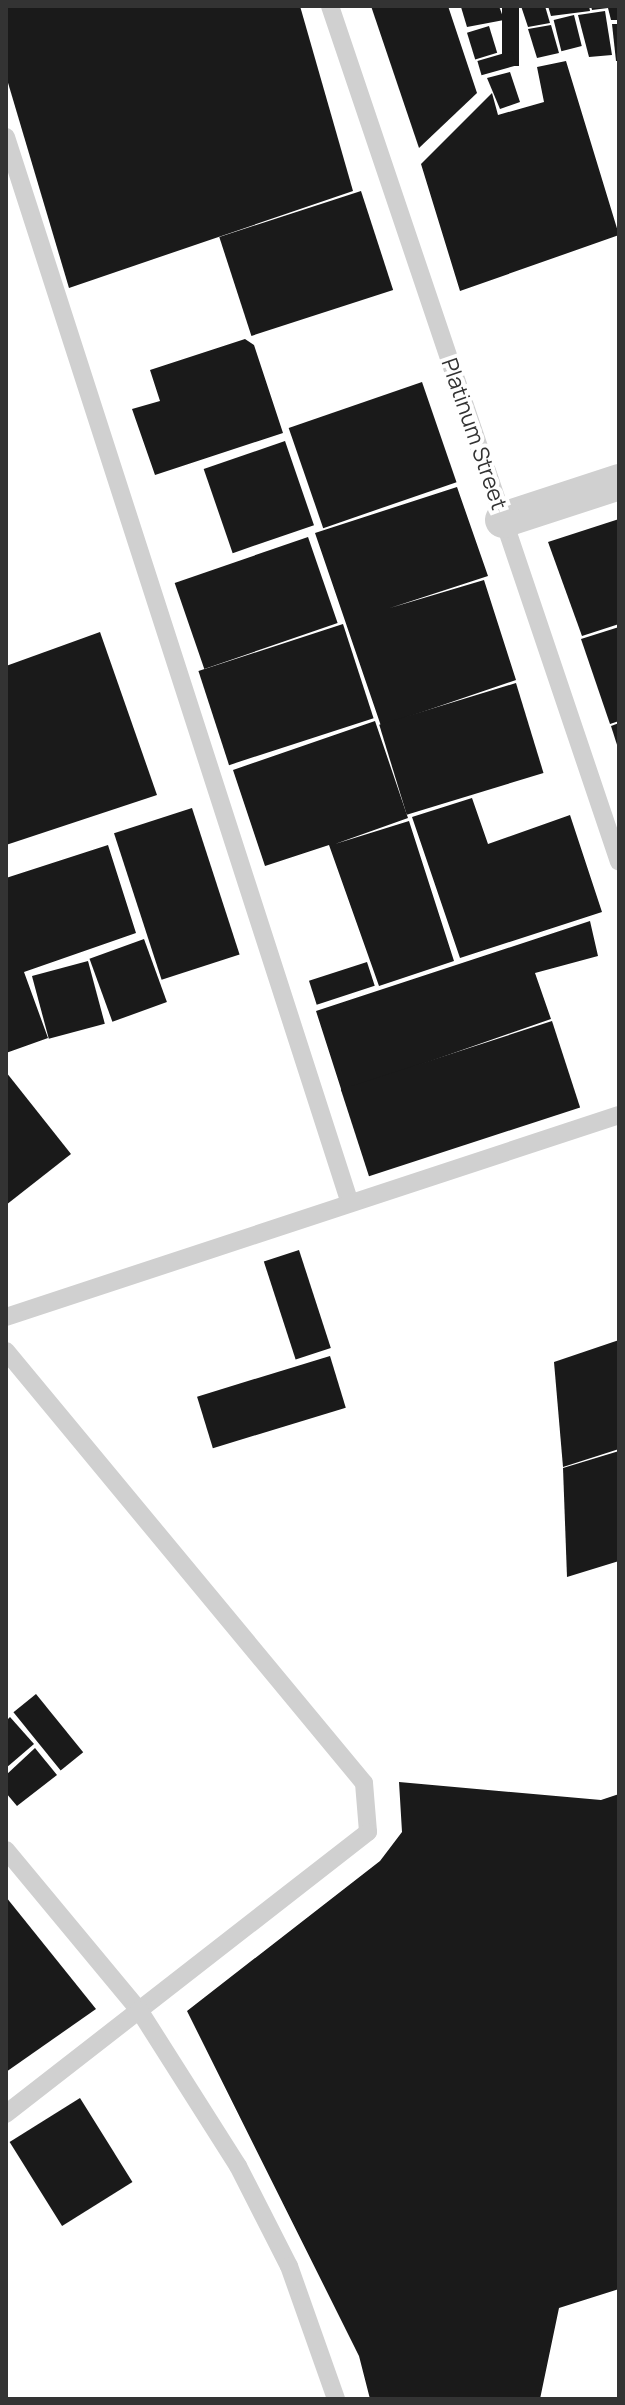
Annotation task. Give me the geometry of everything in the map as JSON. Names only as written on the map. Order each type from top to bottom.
[{"type":"street","points":[[503,520],[619,482]]},
{"type":"lane","name":"Platinum Street","points":[[330,6],[619,862]]},
{"type":"lane","points":[[6,137],[350,1203]]},
{"type":"lane","points":[[6,1317],[619,1115]]},
{"type":"lane","points":[[6,1351],[364,1783],[368,1832],[6,2114]]},
{"type":"lane","points":[[6,1850],[139,2010],[238,2166],[289,2266],[336,2399]]},
{"type":"building","points":[[6,6],[300,6],[353,191],[69,288],[6,76]]},
{"type":"building","points":[[371,6],[448,6],[477,93],[419,148]]},
{"type":"building","points":[[499,6],[504,20],[467,27],[461,7]]},
{"type":"building","points":[[502,6],[519,6],[519,66],[502,66]]},
{"type":"building","points":[[521,6],[545,6],[550,23],[528,27]]},
{"type":"building","points":[[548,6],[589,6],[590,11],[551,16]]},
{"type":"building","points":[[591,6],[619,6],[619,20],[611,20],[608,8],[592,10]]},
{"type":"building","points":[[605,11],[612,55],[589,57],[578,15]]},
{"type":"building","points":[[574,15],[582,46],[561,51],[554,20]]},
{"type":"building","points":[[612,24],[619,24],[619,61],[616,61]]},
{"type":"building","points":[[551,25],[559,53],[537,58],[528,29]]},
{"type":"building","points":[[489,26],[497,53],[475,60],[467,33]]},
{"type":"building","points":[[512,51],[516,65],[482,75],[477,61]]},
{"type":"building","points":[[566,61],[619,235],[460,291],[421,164],[492,93],[498,115],[544,102],[537,67]]},
{"type":"building","points":[[510,72],[520,102],[500,109],[487,78]]},
{"type":"building","points":[[361,191],[393,290],[251,336],[219,237]]},
{"type":"building","points":[[245,339],[254,345],[283,433],[155,475],[132,409],[160,401],[150,370]]},
{"type":"building","points":[[422,382],[457,482],[323,528],[289,428]]},
{"type":"building","points":[[285,441],[314,525],[233,553],[204,469]]},
{"type":"building","points":[[457,487],[488,576],[390,608],[484,580],[516,680],[381,726],[315,533]]},
{"type":"building","points":[[619,519],[619,624],[582,636],[548,542]]},
{"type":"building","points":[[308,537],[338,623],[204,669],[175,583]]},
{"type":"building","points":[[343,624],[374,718],[229,765],[198,671]]},
{"type":"building","points":[[619,627],[619,721],[610,724],[581,639]]},
{"type":"building","points":[[100,632],[157,795],[6,845],[6,666]]},
{"type":"building","points":[[516,683],[543,773],[407,815],[379,725]]},
{"type":"building","points":[[375,721],[408,818],[335,844],[409,821],[454,961],[379,986],[329,845],[265,866],[233,770]]},
{"type":"building","points":[[619,723],[619,748],[618,748],[611,726]]},
{"type":"building","points":[[472,798],[488,844],[570,815],[602,912],[460,958],[412,817]]},
{"type":"building","points":[[192,808],[240,954],[162,980],[114,833]]},
{"type":"building","points":[[108,845],[136,933],[24,972],[48,1038],[6,1053],[6,878]]},
{"type":"building","points":[[590,921],[598,956],[535,973],[551,1019],[342,1092],[316,1011]]},
{"type":"building","points":[[144,939],[167,1002],[112,1022],[89,959]]},
{"type":"building","points":[[88,961],[105,1024],[49,1039],[32,976]]},
{"type":"building","points":[[367,962],[375,986],[317,1005],[309,981]]},
{"type":"building","points":[[552,1021],[580,1108],[369,1176],[341,1090]]},
{"type":"building","points":[[6,1072],[71,1154],[6,1205]]},
{"type":"building","points":[[299,1250],[331,1348],[296,1359],[264,1261]]},
{"type":"building","points":[[619,1340],[619,1449],[563,1467],[554,1362]]},
{"type":"building","points":[[330,1356],[346,1408],[213,1448],[197,1397]]},
{"type":"building","points":[[619,1451],[619,1561],[567,1577],[563,1468]]},
{"type":"building","points":[[36,1694],[83,1752],[61,1771],[13,1712]]},
{"type":"building","points":[[10,1717],[34,1744],[6,1768],[6,1721]]},
{"type":"building","points":[[35,1748],[57,1775],[17,1806],[6,1793],[6,1775]]},
{"type":"building","points":[[399,1782],[601,1800],[619,1794],[619,2289],[559,2308],[540,2399],[370,2399],[359,2356],[187,2011],[380,1861],[402,1832]]},
{"type":"building","points":[[6,1897],[96,2009],[6,2072]]},
{"type":"building","points":[[80,2098],[132,2182],[62,2226],[10,2142]]}]
